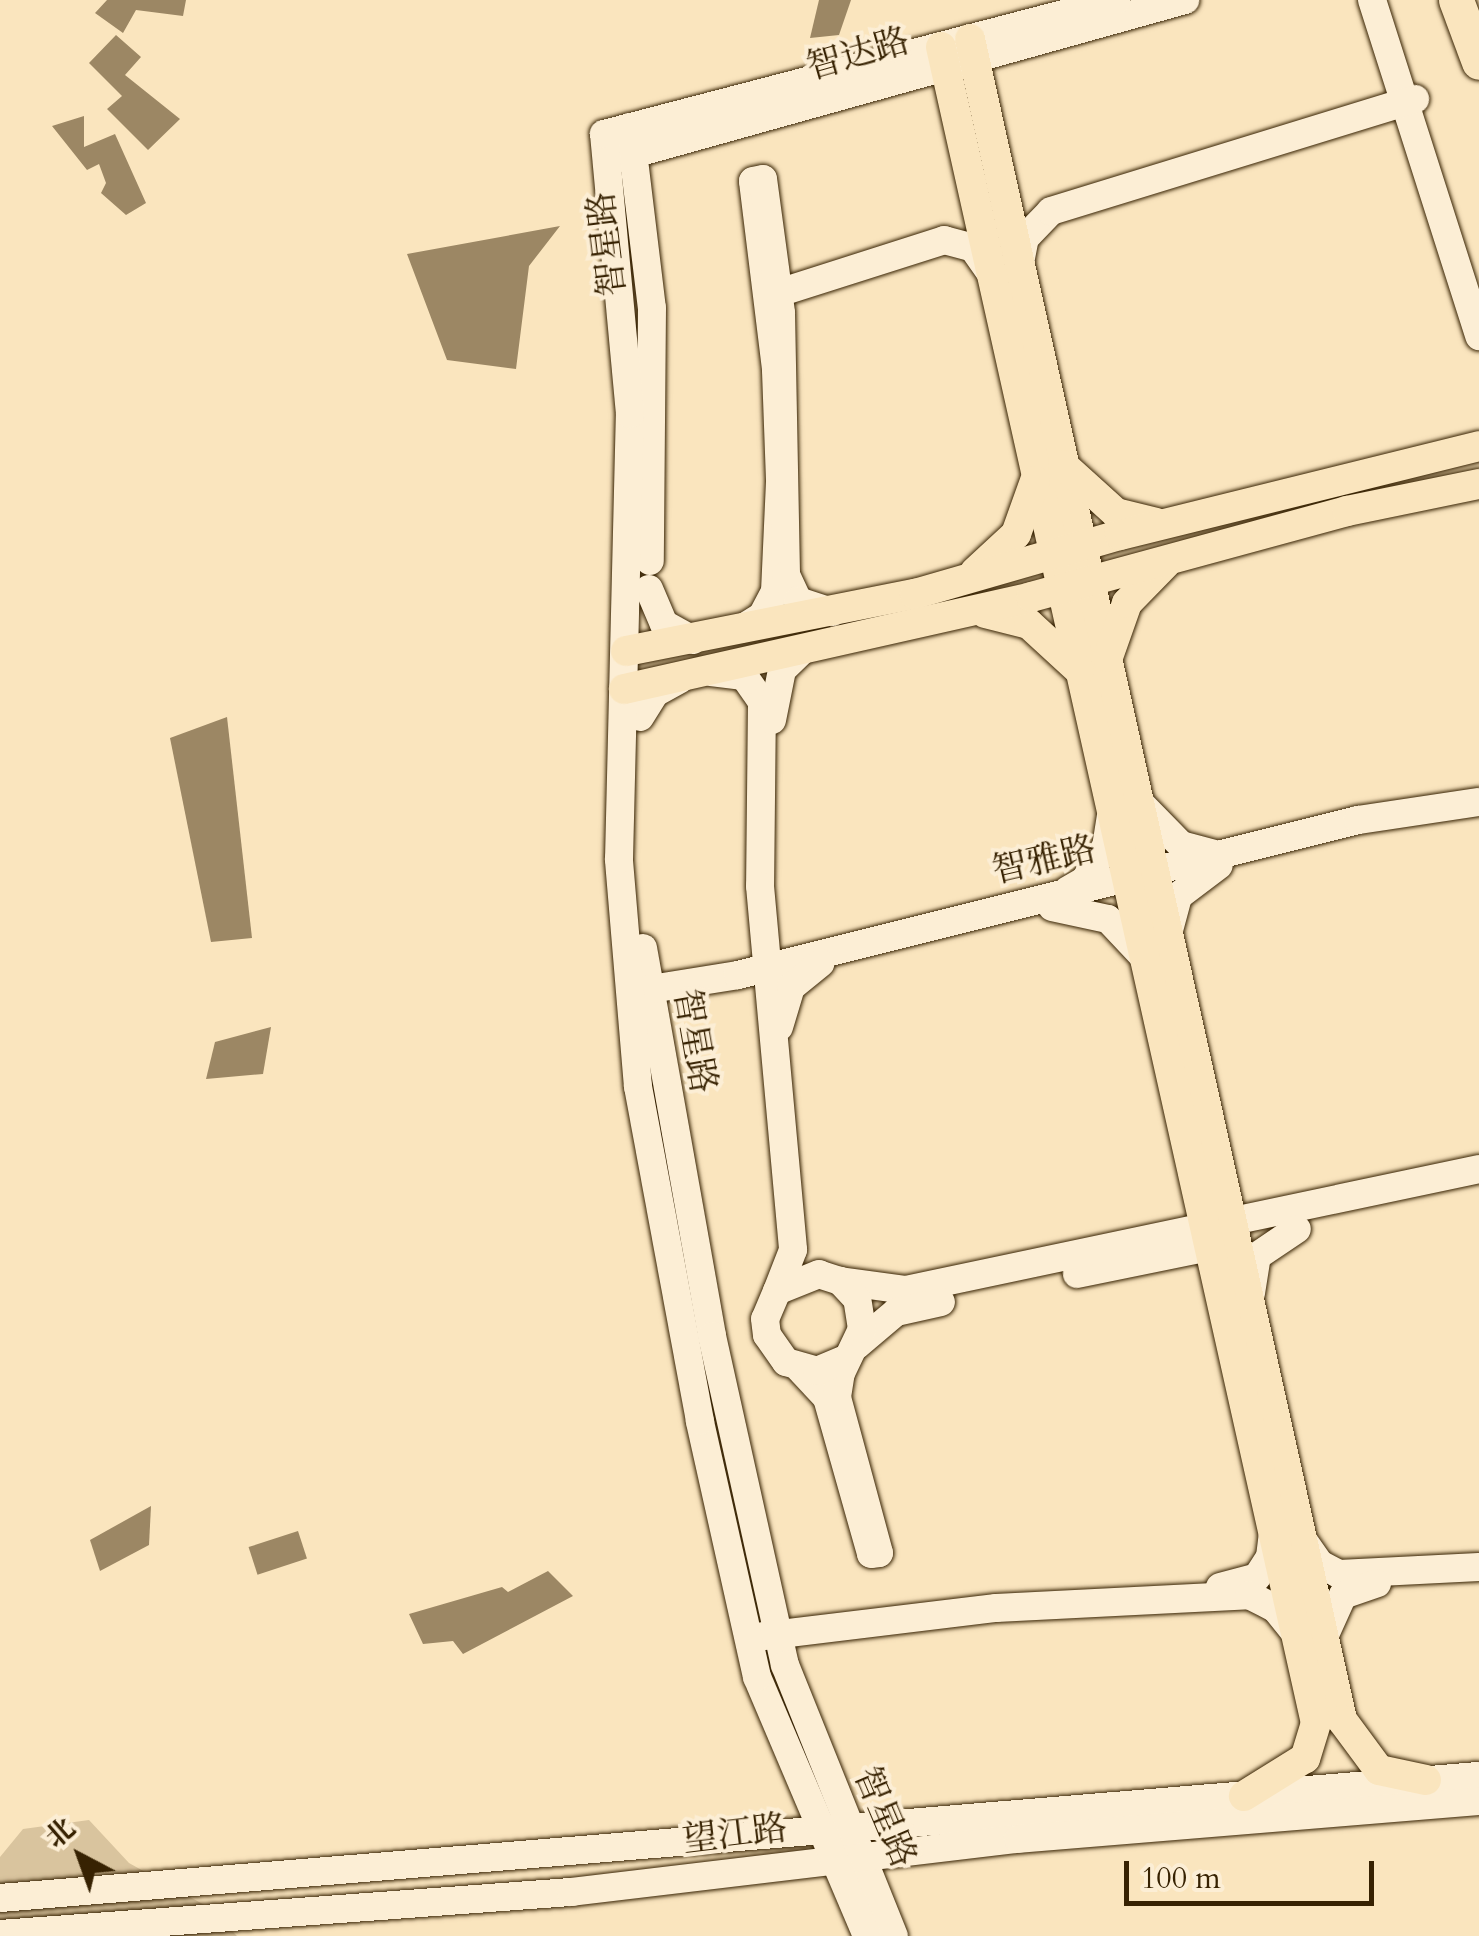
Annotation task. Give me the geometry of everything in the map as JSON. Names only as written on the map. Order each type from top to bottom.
[{"type":"highway","points":[[1456,0],[1479,62]]},
{"type":"main road","name":"智达路","points":[[619,144],[958,53],[1117,0]]},
{"type":"main road","name":"智达路","points":[[619,144],[694,139],[873,89],[958,53],[1014,47],[1185,0]]},
{"type":"main road","points":[[1372,0],[1479,302]]},
{"type":"main road","points":[[1383,0],[1420,144],[1479,336]]},
{"type":"main road","points":[[1364,110],[1384,82],[1388,46]]},
{"type":"main road","points":[[971,114],[990,71],[1014,47]]},
{"type":"main road","points":[[958,53],[1156,953],[1237,1298],[1304,1540],[1316,1723],[1313,1745],[1292,1770],[1244,1796]]},
{"type":"main road","points":[[873,89],[913,87],[971,114]]},
{"type":"main road","points":[[1006,273],[1025,238],[1051,211],[1409,96]]},
{"type":"main road","points":[[985,179],[1013,195],[1048,202],[1364,110],[1399,121],[1420,144]]},
{"type":"main road","points":[[641,214],[648,178],[694,139]]},
{"type":"main road","name":"智星路","points":[[619,144],[641,214],[654,359],[648,589],[635,650]]},
{"type":"main road","name":"智星路","points":[[619,144],[635,650],[619,859],[637,996],[652,1174],[746,1634],[773,1724],[894,1936]]},
{"type":"main road","points":[[737,631],[762,616],[774,592],[783,290],[753,180],[763,179],[773,252],[783,290],[786,575],[798,601],[832,612]]},
{"type":"main road","points":[[783,290],[941,230],[964,208],[985,179]]},
{"type":"main road","points":[[783,290],[944,240],[973,248],[1006,273]]},
{"type":"main road","points":[[1441,456],[1479,428]]},
{"type":"main road","points":[[635,650],[832,612],[956,583],[1169,523],[1479,446]]},
{"type":"main road","points":[[1049,468],[1116,513],[1169,523]]},
{"type":"main road","points":[[956,583],[992,560],[1016,534],[1049,468]]},
{"type":"main road","points":[[633,688],[962,614],[1178,556],[1471,487]]},
{"type":"main road","points":[[1095,670],[1127,603],[1178,556]]},
{"type":"main road","points":[[648,589],[664,624],[693,640]]},
{"type":"main road","points":[[962,614],[996,614],[1029,624],[1095,670]]},
{"type":"main road","points":[[712,983],[755,951],[767,920],[774,693],[782,670],[802,650]]},
{"type":"main road","points":[[710,672],[744,676],[762,702],[767,920],[793,1250],[766,1319],[767,1335],[786,1362],[817,1371],[852,1352],[896,1312],[1152,1249],[1183,1216],[1206,1165]]},
{"type":"main road","points":[[640,717],[655,693],[680,679]]},
{"type":"main road","name":"智星路","points":[[633,688],[640,717],[642,926],[637,996],[777,1629],[833,1827]]},
{"type":"main road","name":"智雅路","points":[[637,996],[770,972],[1227,858],[1358,820],[1479,802]]},
{"type":"main road","points":[[1124,804],[1180,845],[1227,858]]},
{"type":"main road","points":[[1053,902],[1085,880],[1124,804]]},
{"type":"main road","name":"智雅路","points":[[1227,858],[1366,828],[1479,811]]},
{"type":"main road","points":[[1156,953],[1178,896],[1227,858]]},
{"type":"main road","points":[[1053,902],[1108,919],[1156,953]]},
{"type":"main road","points":[[767,920],[787,944],[820,959],[790,987],[774,1028],[797,1214],[809,1251],[862,1313],[837,1397],[879,1553],[871,1554],[827,1398],[800,1369]]},
{"type":"main road","points":[[642,926],[662,965],[752,999],[774,1028]]},
{"type":"main road","points":[[1206,1165],[1248,1202],[1294,1220]]},
{"type":"main road","points":[[1426,1780],[1379,1770],[1355,1745],[1342,1720],[1274,1532],[1237,1298],[1257,1256],[1294,1220],[1479,1169]]},
{"type":"main road","points":[[777,1290],[804,1274],[906,1290],[1479,1188]]},
{"type":"main road","points":[[1152,1249],[1201,1272],[1237,1298]]},
{"type":"main road","points":[[746,1634],[978,1601],[1236,1586],[1264,1568],[1274,1532]]},
{"type":"main road","points":[[1304,1540],[1320,1564],[1339,1574],[1479,1568]]},
{"type":"main road","points":[[1310,1636],[1332,1607],[1359,1587],[1479,1576]]},
{"type":"main road","points":[[777,1629],[996,1608],[1249,1596],[1275,1608],[1310,1636]]},
{"type":"main road","name":"望江路","points":[[0,1898],[1479,1776]]},
{"type":"main road","name":"望江路","points":[[0,1934],[572,1892],[847,1858],[1479,1801]]},
{"type":"main road","name":"智星路","points":[[847,1858],[868,1936]]},
{"type":"shaded area","points":[[89,1820],[129,1863],[208,1907],[237,1936],[0,1936],[0,1857],[23,1829]]},
{"type":"building","points":[[107,0],[186,0],[183,16],[136,10],[123,33],[95,13]]},
{"type":"building","points":[[819,0],[851,0],[839,35],[810,38]]},
{"type":"building","points":[[116,35],[141,57],[125,75],[180,119],[148,150],[107,109],[122,96],[89,63]]},
{"type":"building","points":[[84,116],[84,147],[115,134],[146,203],[126,215],[101,193],[106,183],[99,164],[87,170],[52,126]]},
{"type":"building","points":[[560,226],[529,266],[516,369],[447,360],[407,254]]},
{"type":"building","points":[[227,717],[252,938],[211,942],[170,738]]},
{"type":"building","points":[[271,1027],[263,1074],[206,1079],[215,1042]]},
{"type":"building","points":[[151,1506],[149,1545],[100,1571],[90,1540]]},
{"type":"building","points":[[298,1531],[307,1559],[258,1575],[249,1547]]},
{"type":"building","points":[[548,1571],[573,1596],[463,1654],[453,1641],[423,1644],[409,1614],[502,1587],[508,1592]]}]
